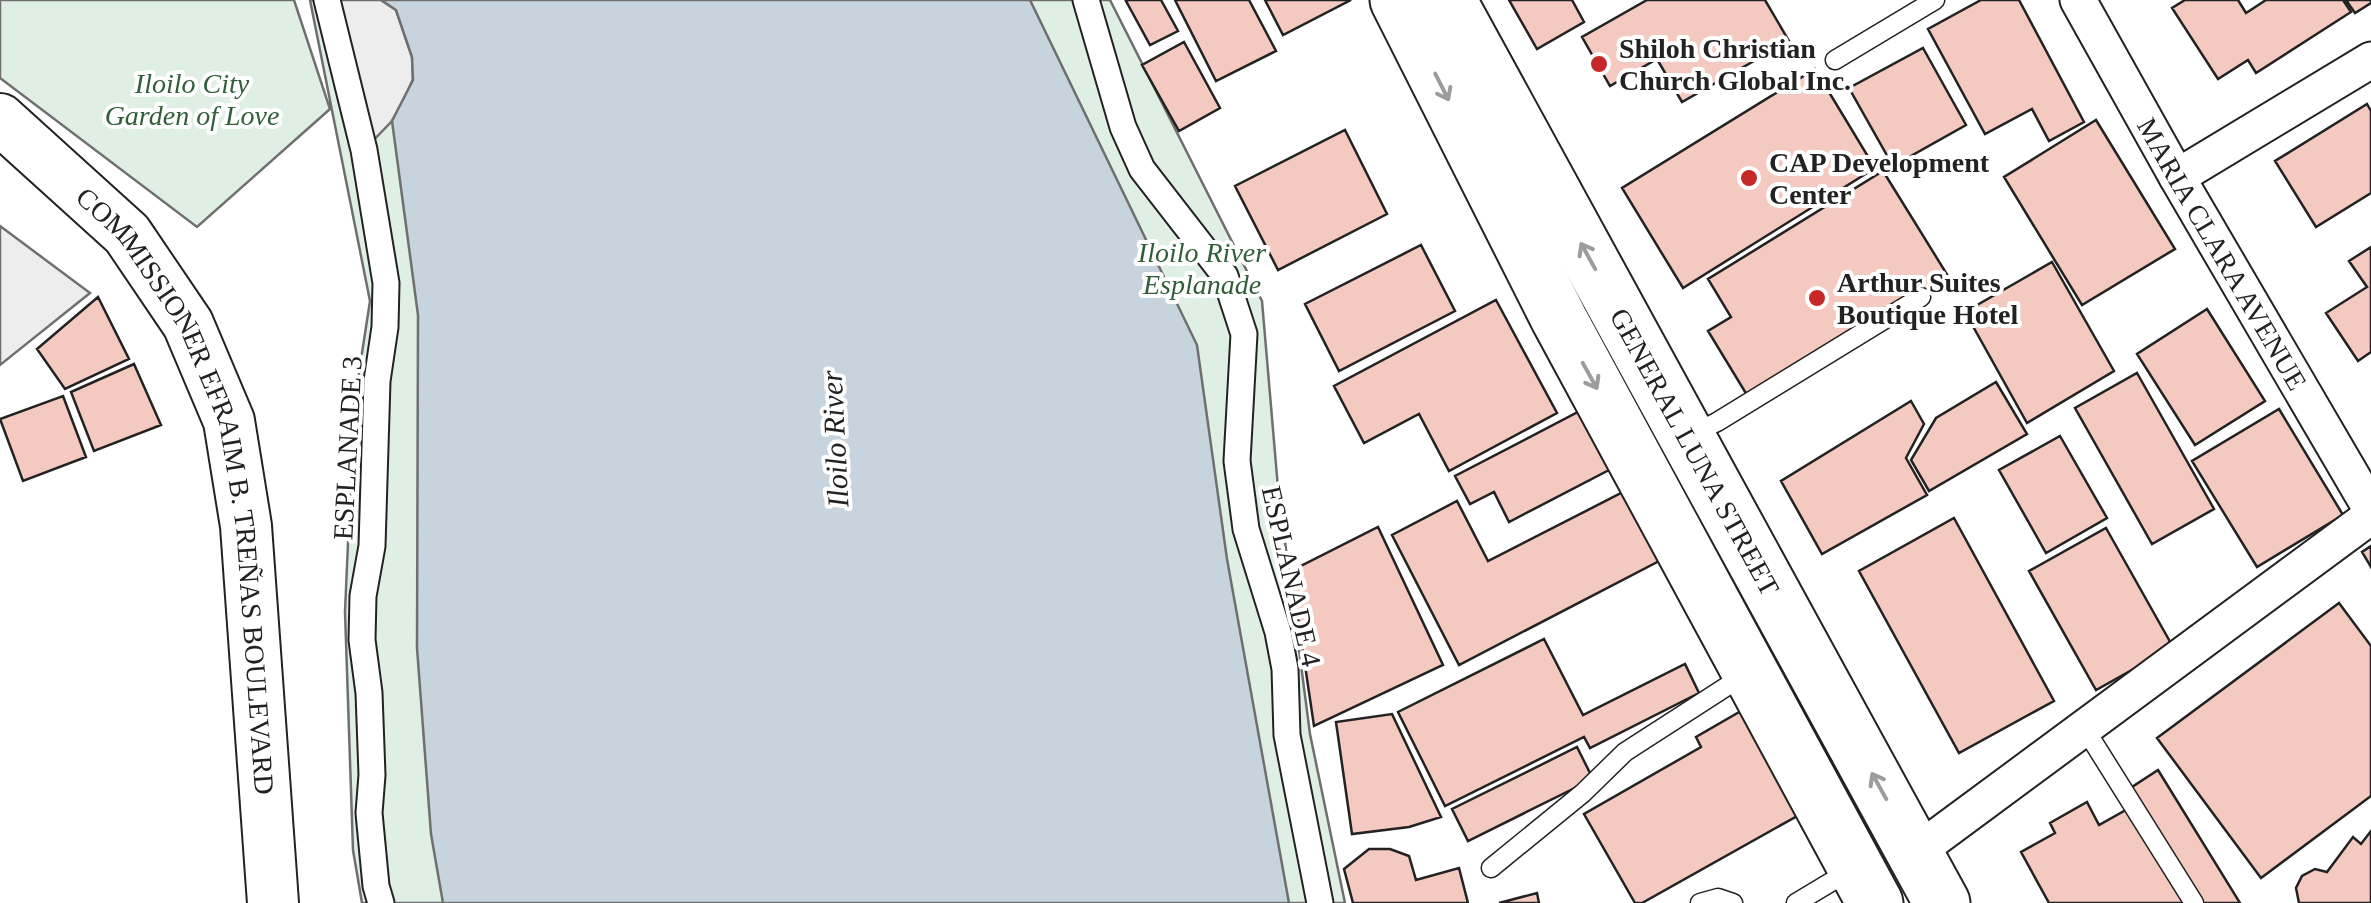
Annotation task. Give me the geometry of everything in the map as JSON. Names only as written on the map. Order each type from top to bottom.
[{"type":"highway","name":"GENERAL LUNA STREET","points":[[1398,0],[1559,319],[1866,885]]},
{"type":"highway","name":"GENERAL LUNA STREET","points":[[1448,0],[1942,903]]},
{"type":"highway","points":[[1793,748],[1844,722]]},
{"type":"main road","name":"COMMISSIONER EFRAIM B. TREÑAS BOULEVARD","points":[[0,119],[128,234],[188,324],[229,421],[246,526],[273,903]]},
{"type":"street","name":"ESPLANADE 3","points":[[327,0],[364,150],[386,283],[377,382],[372,546],[363,596],[362,640],[369,693],[369,812],[381,903]]},
{"type":"street","name":"ESPLANADE 4","points":[[1086,0],[1123,126],[1142,168],[1225,276],[1244,334],[1236,461],[1246,530],[1278,632],[1285,669],[1287,735],[1320,903]]},
{"type":"street","name":"MARIA CLARA AVENUE","points":[[2078,0],[2371,512]]},
{"type":"street","points":[[2177,177],[2371,60]]},
{"type":"street","points":[[1915,852],[2085,729],[2371,512]]},
{"type":"lane","points":[[1834,60],[1934,0]]},
{"type":"lane","points":[[1687,436],[1717,422],[1921,298]]},
{"type":"lane","points":[[1490,868],[1583,793],[1625,752],[1751,671]]},
{"type":"lane","points":[[2085,729],[2194,903]]},
{"type":"lane","points":[[1796,903],[1866,885]]},
{"type":"lane","points":[[1700,903],[1718,898],[1733,903]]},
{"type":"green space","name":"Iloilo City Garden of Love","points":[[0,0],[294,0],[330,109],[197,227],[0,78]]},
{"type":"green space","points":[[310,0],[381,0],[418,129],[495,903],[362,903],[353,850],[345,612],[354,405],[370,301]]},
{"type":"green space","name":"Iloilo River Esplanade","points":[[1011,0],[1110,0],[1262,301],[1278,488],[1310,734],[1345,903],[1244,903]]},
{"type":"shaded area","points":[[327,0],[381,0],[396,10],[412,57],[413,79],[403,102],[392,121],[364,150]]},
{"type":"shaded area","points":[[0,226],[90,293],[0,365]]},
{"type":"water","name":"Iloilo River","points":[[381,0],[1030,0],[1197,345],[1227,559],[1289,903],[443,903],[431,834],[417,648],[418,315],[392,121],[413,80],[412,57],[396,10]]},
{"type":"building","points":[[1161,0],[1178,31],[1150,45],[1126,1]]},
{"type":"building","points":[[1175,0],[1249,0],[1276,51],[1216,81]]},
{"type":"building","points":[[1265,0],[1351,0],[1283,35]]},
{"type":"building","points":[[1509,0],[1572,0],[1584,22],[1537,49]]},
{"type":"building","points":[[1647,0],[1765,0],[1789,41],[1682,102],[1657,59],[1610,86],[1582,37]]},
{"type":"building","points":[[1981,0],[2019,0],[2084,122],[2049,141],[2032,109],[1985,134],[1928,29]]},
{"type":"building","points":[[2185,0],[2238,0],[2246,13],[2266,0],[2343,0],[2351,12],[2256,73],[2248,60],[2218,79],[2172,8]]},
{"type":"building","points":[[2346,0],[2371,0],[2371,3],[2355,13]]},
{"type":"building","points":[[1184,42],[1220,108],[1179,131],[1142,65]]},
{"type":"building","points":[[1923,48],[1966,125],[1893,166],[1849,88]]},
{"type":"building","name":"CAP Development Center","points":[[1815,69],[1875,168],[1683,288],[1622,188]]},
{"type":"building","points":[[2367,104],[2371,111],[2371,193],[2316,227],[2275,161]]},
{"type":"building","points":[[2096,120],[2175,249],[2082,305],[2004,177]]},
{"type":"building","points":[[1345,130],[1387,214],[1278,270],[1235,186]]},
{"type":"building","name":"Arthur Suites Boutique Hotel","points":[[1883,171],[1948,276],[1750,400],[1708,331],[1731,317],[1708,279]]},
{"type":"building","points":[[1421,245],[1455,311],[1339,371],[1305,304]]},
{"type":"building","points":[[2371,247],[2371,352],[2358,361],[2326,313],[2367,287],[2349,261]]},
{"type":"building","points":[[2052,262],[2114,371],[2027,423],[1965,312]]},
{"type":"building","points":[[98,297],[129,359],[65,389],[37,349]]},
{"type":"building","points":[[1496,300],[1557,413],[1449,471],[1419,414],[1364,443],[1334,386]]},
{"type":"building","points":[[2207,309],[2265,401],[2195,445],[2137,354]]},
{"type":"building","points":[[134,364],[161,425],[94,451],[71,392]]},
{"type":"building","points":[[2137,373],[2214,509],[2152,544],[2075,408]]},
{"type":"building","points":[[1996,382],[2027,434],[1929,491],[1911,460],[1936,418]]},
{"type":"building","points":[[63,396],[86,457],[23,481],[0,419]]},
{"type":"building","points":[[1911,401],[1924,424],[1906,458],[1927,495],[1822,554],[1781,481]]},
{"type":"building","points":[[2279,409],[2343,515],[2257,567],[2192,461]]},
{"type":"building","points":[[1578,412],[1609,470],[1509,522],[1494,492],[1470,504],[1455,476]]},
{"type":"building","points":[[2060,436],[2107,518],[2046,553],[1999,470]]},
{"type":"building","points":[[1627,490],[1663,559],[1459,665],[1392,535],[1457,501],[1488,561]]},
{"type":"building","points":[[1954,518],[2054,701],[1959,753],[1859,571]]},
{"type":"building","points":[[1378,527],[1443,665],[1314,726],[1291,571]]},
{"type":"building","points":[[2106,528],[2173,647],[2096,690],[2029,571]]},
{"type":"building","points":[[2371,546],[2371,567],[2362,552]]},
{"type":"building","points":[[2339,603],[2371,646],[2371,796],[2261,878],[2157,738]]},
{"type":"building","points":[[1544,639],[1583,715],[1685,664],[1699,693],[1590,748],[1584,737],[1445,806],[1398,712]]},
{"type":"building","points":[[1741,711],[1799,815],[1642,903],[1635,903],[1584,814],[1701,747],[1696,737]]},
{"type":"building","points":[[1392,714],[1441,817],[1409,827],[1352,834],[1336,722]]},
{"type":"building","points":[[1577,747],[1593,779],[1468,841],[1452,809]]},
{"type":"building","points":[[2158,770],[2240,903],[2199,903],[2129,789]]},
{"type":"building","points":[[2087,802],[2099,825],[2133,806],[2187,903],[2049,903],[2021,852],[2055,833],[2050,823]]},
{"type":"building","points":[[2371,831],[2371,903],[2299,903],[2296,888],[2302,876],[2315,869],[2327,872],[2353,837],[2361,844]]},
{"type":"building","points":[[1369,849],[1390,849],[1409,856],[1416,880],[1459,868],[1468,903],[1353,903],[1344,869]]},
{"type":"building","points":[[1537,893],[1539,903],[1499,903]]},
{"type":"place","name":"Shiloh Christian Church Global Inc.","points":[[1599,64]]},
{"type":"place","name":"CAP Development Center","points":[[1749,178]]},
{"type":"place","name":"Arthur Suites Boutique Hotel","points":[[1817,298]]}]
